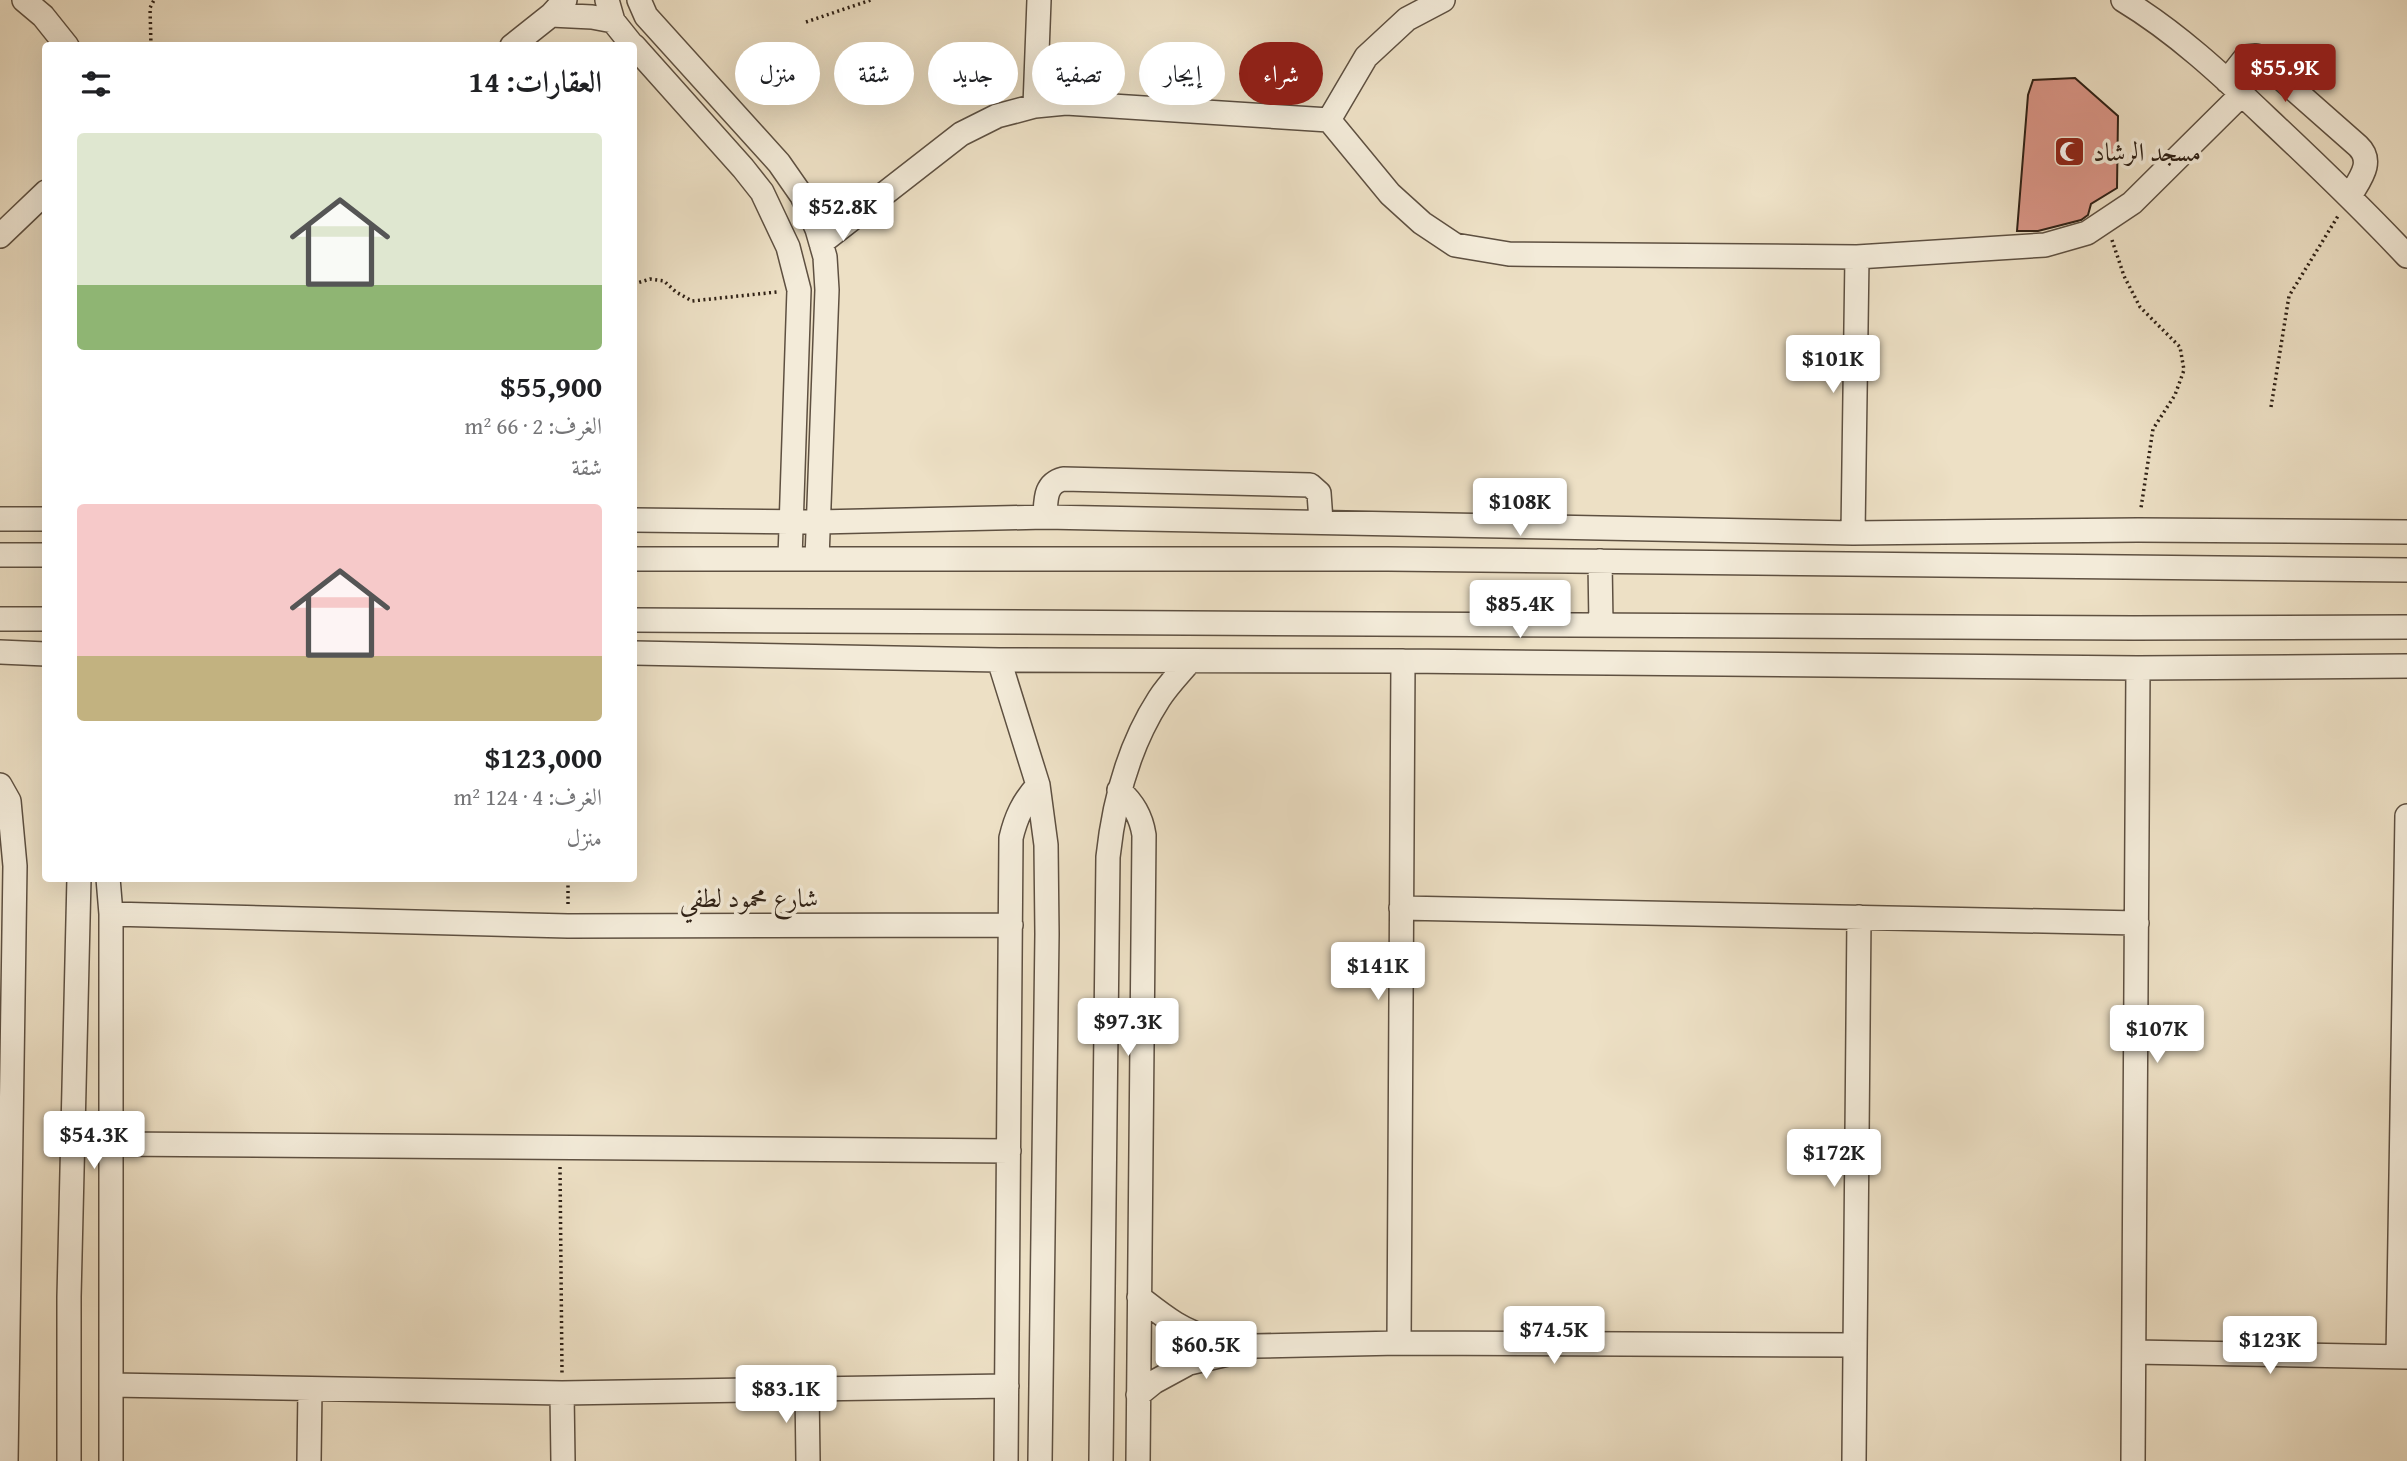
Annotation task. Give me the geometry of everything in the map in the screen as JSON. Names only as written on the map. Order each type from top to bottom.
[{"type":"street","points":[[24,0],[43,16],[64,42]]},
{"type":"street","points":[[639,0],[646,16],[779,163],[802,196],[821,243],[825,257],[827,289],[817,559]]},
{"type":"street","points":[[1035,106],[1038,0]]},
{"type":"street","points":[[1329,120],[1366,57],[1407,19],[1443,0]]},
{"type":"street","points":[[2123,0],[2156,20],[2234,87],[2350,196],[2407,256]]},
{"type":"street","points":[[517,42],[558,8],[582,16],[610,11],[630,42]]},
{"type":"street","points":[[637,50],[728,150],[762,192],[788,247],[799,290],[790,558]]},
{"type":"street","points":[[821,243],[961,134],[997,116],[1035,106],[1099,104],[1329,120],[1390,194],[1422,223],[1455,245],[1509,254],[1857,257],[2045,244],[2087,233],[2132,203],[2234,87],[2246,57],[2256,56],[2364,151],[2366,166],[2350,196]]},
{"type":"street","points":[[681,99],[704,80]]},
{"type":"street","points":[[728,150],[750,130]]},
{"type":"street","points":[[0,236],[42,196]]},
{"type":"street","points":[[1853,533],[1857,257]]},
{"type":"street","points":[[1045,517],[1051,484],[1076,480],[1310,485],[1319,493],[1321,521]]},
{"type":"street","points":[[637,520],[818,522],[1045,517],[1853,533],[2138,530],[2407,532]]},
{"type":"street","points":[[0,519],[42,519]]},
{"type":"street","points":[[0,555],[42,555]]},
{"type":"street","points":[[637,559],[1388,559],[2407,570]]},
{"type":"street","points":[[1600,561],[1601,625]]},
{"type":"street","points":[[0,619],[42,619]]},
{"type":"street","points":[[637,620],[2407,627]]},
{"type":"street","points":[[0,652],[42,654]]},
{"type":"street","points":[[637,653],[999,660],[1403,660],[2138,668],[2407,666]]},
{"type":"street","points":[[999,660],[1038,785],[1046,845],[1040,1461]]},
{"type":"street","points":[[1399,1343],[1403,660]]},
{"type":"street","points":[[1101,1461],[1108,857],[1119,790],[1139,734],[1160,697],[1190,661]]},
{"type":"street","points":[[2133,1461],[2138,668]]},
{"type":"street","points":[[0,785],[9,801],[15,866],[6,1461]]},
{"type":"street","points":[[1006,1461],[1011,838],[1015,819],[1024,801],[1038,785]]},
{"type":"street","points":[[1119,790],[1135,807],[1144,835],[1138,1461]]},
{"type":"street","points":[[2134,1352],[2403,1357],[2407,816]]},
{"type":"street","points":[[69,1461],[69,1283],[79,882]]},
{"type":"street","points":[[108,882],[111,914],[111,1461]]},
{"type":"street","points":[[1401,908],[2137,923]]},
{"type":"street","name":"شارع محمود لطفي","points":[[111,914],[568,926],[1011,925]]},
{"type":"street","points":[[1854,1461],[1859,917]]},
{"type":"street","points":[[112,1144],[1009,1152]]},
{"type":"street","points":[[1139,1297],[1183,1328],[1210,1338],[1238,1340],[1254,1346],[1399,1343],[1854,1345]]},
{"type":"street","points":[[1138,1395],[1154,1382],[1189,1363],[1241,1353],[1254,1346]]},
{"type":"street","points":[[112,1385],[562,1393],[1007,1385]]},
{"type":"street","points":[[309,1461],[310,1389]]},
{"type":"street","points":[[807,1389],[808,1461]]},
{"type":"street","points":[[562,1393],[563,1461]]},
{"type":"path","points":[[151,42],[150,8],[154,0]]},
{"type":"path","points":[[806,22],[871,0]]},
{"type":"path","points":[[2271,407],[2289,296],[2350,196]]},
{"type":"path","points":[[2105,222],[2124,276],[2140,307],[2180,347],[2184,370],[2175,395],[2153,429],[2138,530]]},
{"type":"path","points":[[637,283],[650,279],[664,281],[692,301],[799,290]]},
{"type":"path","points":[[559,1148],[562,1393]]},
{"type":"building","name":"مسجد الرشاد","points":[[2075,78],[2118,116],[2117,188],[2091,204],[2088,215],[2081,220],[2038,231],[2017,231],[2028,95],[2033,80]]},
{"type":"place","name":"مسجد الرشاد","points":[[2070,152]]}]
